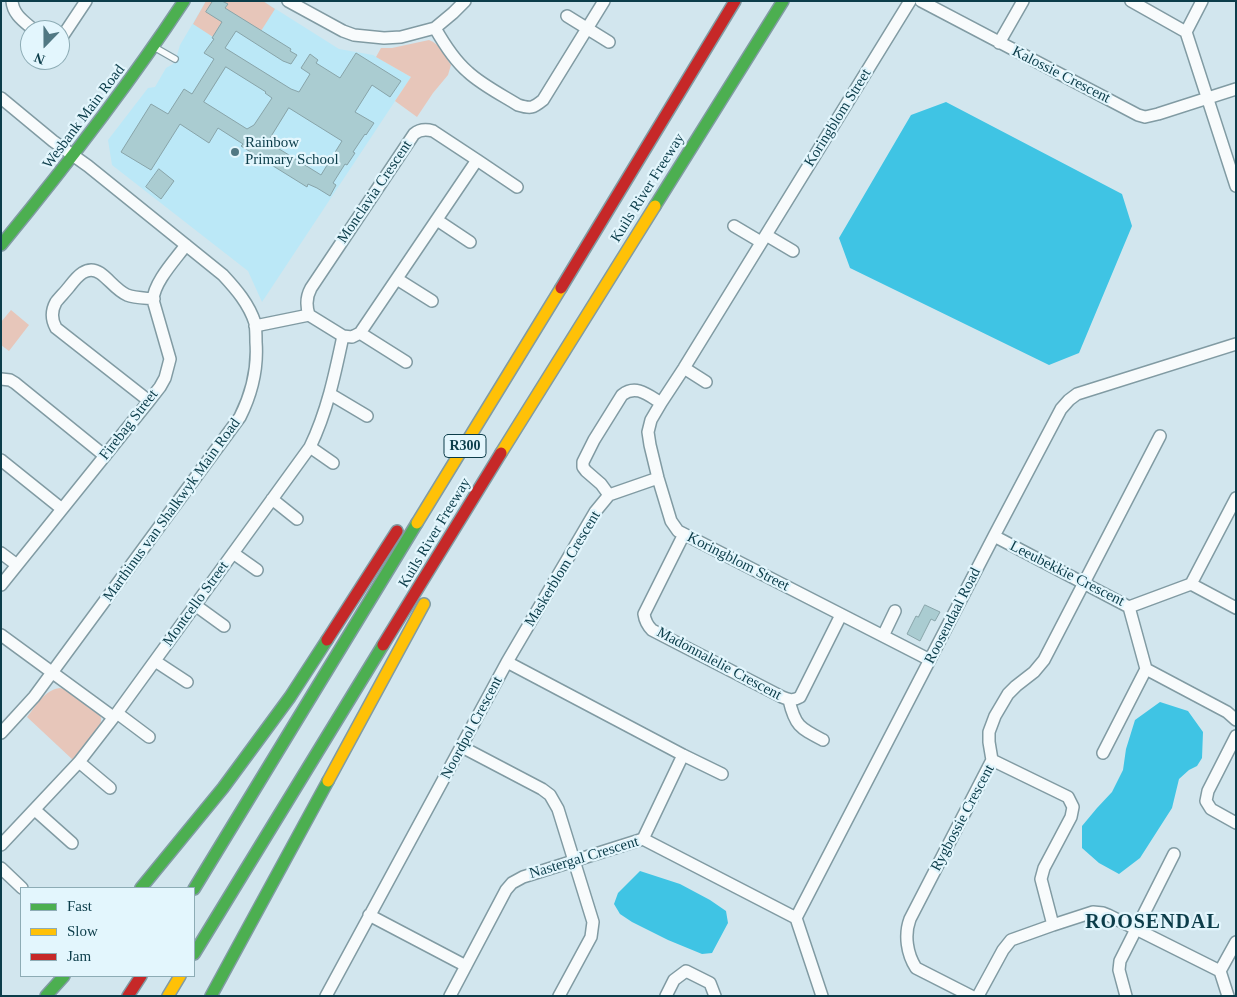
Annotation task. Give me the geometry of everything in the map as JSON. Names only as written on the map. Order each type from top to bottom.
[{"type":"main road","name":"Wesbank Main Road","points":[[1,245],[74,156],[154,47],[184,1]]},
{"type":"main road","name":"Kuils River Freeway","points":[[195,887],[735,1]]},
{"type":"main road","name":"Kuils River Freeway","points":[[195,952],[527,410],[782,1]]},
{"type":"main road","points":[[456,547],[500,470],[527,410]]},
{"type":"main road","points":[[443,459],[479,422]]},
{"type":"main road","points":[[142,887],[222,788],[290,697],[401,525]]},
{"type":"main road","points":[[211,996],[427,598]]},
{"type":"main road","points":[[46,996],[63,977]]},
{"type":"main road","points":[[128,996],[140,977]]},
{"type":"main road","points":[[168,996],[179,977]]},
{"type":"street","points":[[12,1],[17,14],[23,20]]},
{"type":"street","points":[[70,25],[86,1]]},
{"type":"street","points":[[293,3],[335,28],[348,33],[384,38],[401,37],[435,28],[465,1]]},
{"type":"street","points":[[435,28],[461,66],[470,74],[518,104],[533,107],[543,100],[604,1]]},
{"type":"street","name":"Koringblom Street","points":[[910,1],[684,368],[660,403],[651,420],[648,432],[658,478],[671,521],[678,531],[930,660]]},
{"type":"street","name":"Kalossie Crescent","points":[[921,1],[1138,115],[1151,116],[1236,89]]},
{"type":"street","points":[[999,43],[1023,1]]},
{"type":"street","points":[[1131,1],[1186,32],[1236,186]]},
{"type":"street","points":[[1186,32],[1202,1]]},
{"type":"street","points":[[567,16],[609,42]]},
{"type":"street","name":"Marthinus van Shalkwyk Main Road","points":[[1,98],[223,275],[238,291],[252,316],[255,326],[257,350],[253,384],[247,404],[240,417],[34,697],[1,733]]},
{"type":"street","name":"Monclavia Crescent","points":[[309,315],[307,309],[308,293],[414,134],[418,131],[433,131],[517,187]]},
{"type":"street","points":[[255,326],[309,315],[343,336],[352,337],[360,333],[477,160]]},
{"type":"street","points":[[437,220],[470,242]]},
{"type":"street","points":[[734,226],[793,250]]},
{"type":"street","points":[[149,401],[56,328],[52,312],[56,303],[80,274],[87,270],[100,273],[128,296],[154,299],[154,292],[162,278],[186,245]]},
{"type":"street","points":[[397,279],[432,301]]},
{"type":"street","name":"Firebag Street","points":[[1,586],[149,401],[165,378],[170,359],[154,299]]},
{"type":"street","points":[[360,333],[406,362]]},
{"type":"street","name":"Montcello Street","points":[[1,845],[79,762],[310,447],[318,432],[330,394],[343,336]]},
{"type":"street","name":"Roosendaal Road","points":[[796,918],[1052,423],[1061,409],[1077,394],[1236,344]]},
{"type":"street","points":[[684,368],[706,382]]},
{"type":"street","points":[[1,379],[10,380],[15,383],[105,456]]},
{"type":"street","points":[[609,495],[601,484],[583,467],[583,462],[594,440],[625,393],[633,390],[642,391],[660,403]]},
{"type":"street","points":[[330,394],[367,416]]},
{"type":"street","points":[[992,760],[989,742],[995,716],[1008,694],[1034,672],[1044,660],[1160,436]]},
{"type":"street","points":[[310,447],[333,463]]},
{"type":"street","points":[[1,460],[62,509]]},
{"type":"street","name":"Maskerblom Crescent","points":[[507,662],[595,512],[609,495],[658,478]]},
{"type":"street","points":[[1236,498],[1191,584],[1236,608]]},
{"type":"street","points":[[272,500],[298,519]]},
{"type":"street","name":"Madonnalelie Crescent","points":[[684,534],[644,614],[645,621],[652,630],[782,698],[794,700],[800,697],[841,614]]},
{"type":"street","name":"Leeubekkie Crescent","points":[[994,536],[1129,607],[1191,584]]},
{"type":"street","points":[[233,552],[257,570]]},
{"type":"street","points":[[1,553],[17,565]]},
{"type":"street","points":[[195,605],[224,626]]},
{"type":"street","points":[[1103,753],[1146,669],[1129,607]]},
{"type":"street","points":[[883,636],[895,611]]},
{"type":"street","points":[[1,635],[52,673],[149,737]]},
{"type":"street","points":[[154,661],[187,682]]},
{"type":"street","name":"Noordpol Crescent","points":[[326,996],[507,662],[722,774]]},
{"type":"street","points":[[1146,669],[1227,712],[1236,720]]},
{"type":"street","points":[[789,700],[793,715],[800,726],[823,740]]},
{"type":"street","points":[[1236,736],[1208,791],[1206,801],[1211,809],[1236,822]]},
{"type":"street","points":[[462,747],[542,789],[550,795],[558,810],[593,922],[590,937],[559,996]]},
{"type":"street","points":[[643,839],[683,755]]},
{"type":"street","name":"Rygbossie Crescent","points":[[971,996],[916,968],[909,951],[906,934],[910,919],[992,760],[1068,797],[1074,807],[1071,817],[1044,868],[1041,879],[1053,925]]},
{"type":"street","points":[[79,762],[110,788]]},
{"type":"street","points":[[35,810],[72,843]]},
{"type":"street","name":"Nastergal Crescent","points":[[450,996],[506,890],[512,883],[523,877],[643,839],[796,918]]},
{"type":"street","points":[[1126,996],[1119,970],[1120,961],[1174,854]]},
{"type":"street","points":[[1,868],[21,887]]},
{"type":"street","points":[[978,996],[1003,950],[1011,940],[1093,912],[1108,915],[1220,971],[1228,996]]},
{"type":"street","points":[[369,915],[466,966]]},
{"type":"street","points":[[796,918],[822,996]]},
{"type":"street","points":[[1220,971],[1236,942]]},
{"type":"street","points":[[666,996],[674,980],[686,971],[710,983],[715,996]]},
{"type":"lane","points":[[154,47],[175,59]]},
{"type":"shaded area","name":"Rainbow Primary School","points":[[206,1],[263,1],[339,49],[373,55],[411,77],[262,302],[248,271],[112,165],[108,140],[148,88],[155,87],[166,68],[173,64],[180,45]]},
{"type":"shaded area","points":[[206,1],[263,1],[275,9],[261,31],[219,27],[213,37],[193,24]]},
{"type":"shaded area","points":[[429,40],[439,47],[451,65],[448,75],[417,117],[395,101],[411,77],[376,57],[381,48],[392,48]]},
{"type":"shaded area","points":[[11,310],[29,325],[9,351],[1,345],[1,322]]},
{"type":"shaded area","points":[[54,689],[68,690],[96,710],[101,718],[101,723],[95,734],[73,760],[27,717],[45,695]]},
{"type":"water","points":[[946,102],[1122,194],[1132,226],[1079,353],[1049,365],[850,268],[839,238],[911,115]]},
{"type":"water","points":[[1160,702],[1188,711],[1203,732],[1202,758],[1197,766],[1179,779],[1172,808],[1140,858],[1119,874],[1099,863],[1082,848],[1082,826],[1112,792],[1123,770],[1126,749],[1135,720]]},
{"type":"water","points":[[640,871],[680,884],[726,911],[728,923],[712,953],[702,954],[668,940],[620,914],[614,904],[618,893]]},
{"type":"building","points":[[213,1],[222,1],[228,4],[225,8],[291,49],[290,51],[297,55],[291,64],[283,61],[236,31],[225,48],[291,89],[299,92],[310,74],[301,68],[310,54],[318,60],[316,63],[340,78],[356,53],[401,81],[390,97],[372,85],[355,112],[374,123],[333,183],[336,185],[330,196],[308,184],[307,187],[241,146],[243,144],[218,128],[209,143],[180,124],[151,170],[121,152],[151,104],[168,114],[184,89],[192,94],[214,59],[204,53],[214,39],[212,38],[222,22],[206,12]],"holes":[[[226,67],[266,92],[272,98],[254,125],[247,129],[204,102]],[[289,108],[342,141],[321,175],[268,142]]]},
{"type":"building","points":[[159,169],[174,181],[161,199],[146,187]]},
{"type":"building","points":[[925,605],[940,612],[935,621],[931,619],[920,641],[907,634],[916,616],[918,617]]},
{"type":"traffic: fast","points":[[1,245],[96,125],[184,1]]},
{"type":"traffic: fast","points":[[655,206],[783,1]]},
{"type":"traffic: fast","points":[[195,887],[417,523]]},
{"type":"traffic: fast","points":[[142,887],[223,788],[290,697],[327,640]]},
{"type":"traffic: fast","points":[[195,952],[383,645]]},
{"type":"traffic: fast","points":[[211,996],[328,781]]},
{"type":"traffic: fast","points":[[46,996],[63,977]]},
{"type":"traffic: slow","points":[[501,453],[655,206]]},
{"type":"traffic: slow","points":[[417,523],[561,288]]},
{"type":"traffic: slow","points":[[328,781],[424,604]]},
{"type":"traffic: slow","points":[[168,996],[179,977]]},
{"type":"traffic: jam","points":[[561,288],[735,1]]},
{"type":"traffic: jam","points":[[383,645],[501,453]]},
{"type":"traffic: jam","points":[[327,640],[397,531]]},
{"type":"traffic: jam","points":[[128,996],[140,977]]},
{"type":"place","name":"Rainbow Primary School","points":[[235,152]]},
{"type":"district","name":"ROOSENDAL","points":[[1153,923]]}]
